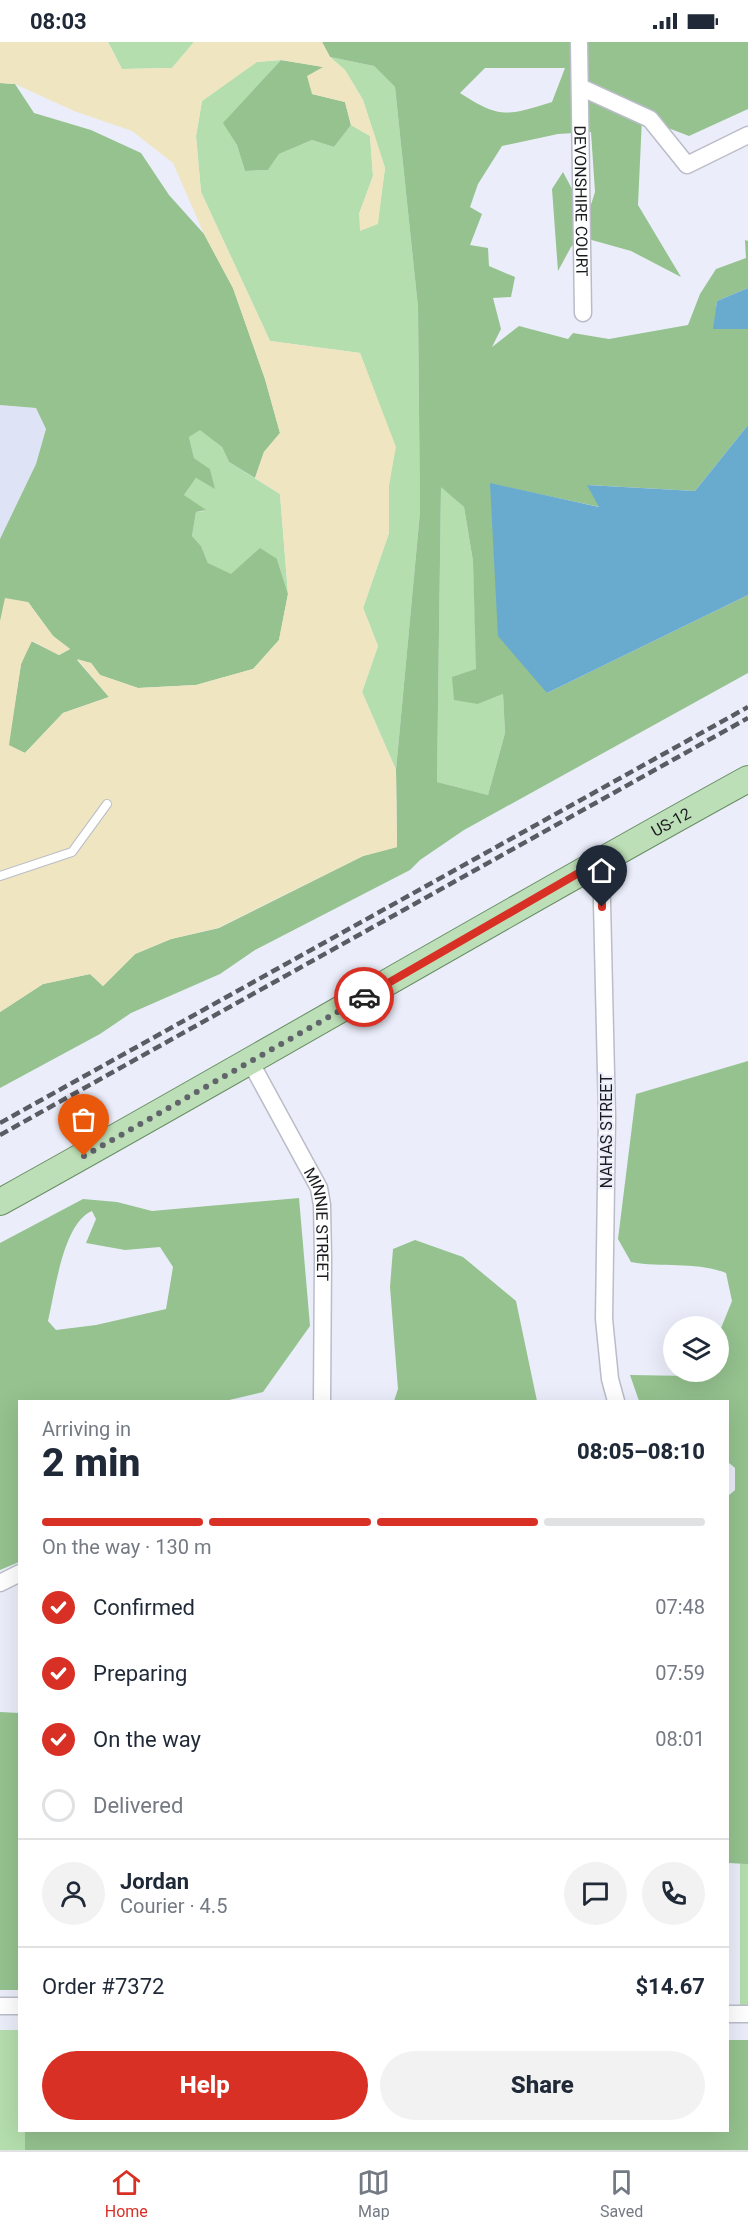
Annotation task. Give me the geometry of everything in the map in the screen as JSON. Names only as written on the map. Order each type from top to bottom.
[{"type":"main road","name":"US-12","points":[[0,1202],[251,1063],[601,860],[748,779]]},
{"type":"street","name":"DEVONSHIRE COURT","points":[[579,42],[583,313]]},
{"type":"street","points":[[580,87],[650,119],[687,165],[748,135]]},
{"type":"street","name":"NAHAS STREET","points":[[601,860],[607,1117],[604,1319],[610,1379],[616,1400]]},
{"type":"street","name":"MINNIE STREET","points":[[251,1063],[319,1188],[322,1205],[323,1258],[321,1400]]},
{"type":"street","points":[[0,1583],[18,1574]]},
{"type":"street","points":[[0,2006],[18,2006]]},
{"type":"street","points":[[729,2014],[748,2014]]},
{"type":"lane","points":[[0,876],[72,852],[107,804]]},
{"type":"shaded area","points":[[0,405],[36,408],[46,429],[36,464],[0,539]]},
{"type":"green space","points":[[108,42],[194,42],[172,68],[122,69]]},
{"type":"green space","points":[[322,42],[748,42],[748,109],[689,136],[642,118],[638,205],[681,277],[631,251],[581,237],[571,247],[558,271],[552,189],[563,172],[587,217],[595,192],[591,132],[558,134],[502,146],[478,184],[470,207],[482,214],[470,245],[488,248],[489,266],[515,277],[511,297],[493,298],[501,329],[492,347],[519,326],[568,339],[573,333],[609,339],[688,325],[700,294],[716,269],[746,258],[745,240],[748,241],[748,288],[717,301],[714,329],[748,329],[748,425],[695,491],[588,485],[600,507],[491,484],[547,693],[748,595],[748,673],[464,830],[420,860],[410,870],[255,950],[220,974],[131,1013],[100,1034],[0,1088],[0,1012],[43,984],[90,974],[103,986],[135,954],[171,939],[219,928],[363,856],[397,847],[396,770],[420,512],[418,307],[395,87],[374,66],[330,57]],"holes":[[[485,68],[565,68],[552,102],[514,112],[495,111],[460,93]],[[441,487],[464,507],[473,561],[476,669],[452,677],[454,700],[478,704],[503,694],[505,733],[488,795],[437,782]]]},
{"type":"green space","points":[[330,57],[374,66],[395,87],[418,307],[420,512],[396,770],[362,692],[378,646],[363,608],[389,533],[389,485],[395,447],[360,353],[270,341],[201,192],[196,136],[202,101],[256,62],[281,60],[224,123],[237,145],[245,171],[268,170],[279,154],[312,140],[334,147],[351,125],[370,136],[373,176],[359,214],[377,224],[385,168],[363,100],[345,70]]},
{"type":"green space","points":[[281,60],[324,67],[312,94],[345,102],[351,125],[334,147],[312,140],[279,154],[268,170],[245,171],[237,145],[223,123]]},
{"type":"green space","points":[[0,83],[15,84],[34,113],[91,130],[141,153],[169,195],[204,234],[233,288],[265,379],[280,433],[264,452],[255,478],[229,462],[222,447],[200,430],[189,437],[194,458],[210,469],[215,489],[196,478],[184,495],[206,510],[196,512],[192,536],[201,546],[208,563],[231,574],[260,548],[277,559],[288,594],[279,640],[253,669],[196,685],[138,688],[100,675],[91,663],[77,660],[109,697],[63,713],[25,753],[8,746],[21,664],[31,641],[59,655],[70,649],[53,636],[28,602],[0,621],[0,539],[36,464],[46,429],[36,408],[0,405]]},
{"type":"green space","points":[[200,429],[222,447],[229,462],[280,494],[288,594],[277,559],[231,575],[208,563],[201,546],[192,536],[196,512],[205,511],[184,495],[196,478],[214,488],[210,469],[194,458],[189,437]]},
{"type":"green space","points":[[441,486],[464,507],[473,561],[478,704],[503,694],[505,733],[488,795],[437,782]]},
{"type":"green space","points":[[748,1061],[748,1864],[729,1863],[729,1495],[735,1490],[735,1468],[729,1463],[729,1400],[639,1400],[630,1375],[663,1376],[663,1382],[729,1382],[729,1316],[726,1316],[732,1301],[726,1273],[703,1267],[631,1262],[618,1239],[636,1094]]},
{"type":"green space","points":[[299,1198],[310,1326],[263,1392],[229,1400],[18,1400],[18,1562],[0,1570],[0,1243],[83,1199],[117,1202],[152,1211]],"holes":[[[92,1211],[96,1219],[86,1243],[125,1250],[160,1247],[173,1267],[166,1309],[96,1325],[56,1330],[48,1321],[67,1243],[82,1218]]]},
{"type":"green space","points":[[415,1240],[463,1257],[516,1301],[537,1400],[394,1400],[398,1389],[390,1287],[393,1249]]},
{"type":"green space","points":[[740,1647],[748,1647],[748,2006],[740,2006]]},
{"type":"green space","points":[[0,1712],[18,1713],[18,1990],[0,1990]]},
{"type":"green space","points":[[0,2030],[18,2030],[18,2132],[25,2132],[25,2150],[0,2150]]},
{"type":"green space","points":[[729,2040],[748,2040],[748,2150],[25,2150],[25,2132],[729,2132]]},
{"type":"sand","points":[[0,42],[108,42],[122,69],[172,68],[194,42],[322,42],[330,57],[345,70],[363,100],[385,168],[378,224],[360,231],[359,214],[373,176],[370,136],[351,125],[345,102],[312,94],[307,76],[323,67],[281,60],[257,62],[202,101],[196,136],[201,192],[270,341],[360,353],[396,447],[389,485],[389,533],[363,608],[378,646],[362,692],[396,770],[397,847],[363,856],[218,928],[171,939],[135,954],[103,986],[90,974],[43,984],[0,1012],[0,621],[5,598],[28,602],[53,636],[70,649],[59,655],[32,641],[21,664],[9,745],[25,753],[63,713],[109,697],[77,659],[91,663],[100,675],[138,688],[196,685],[253,669],[279,640],[288,594],[280,494],[255,478],[264,452],[280,433],[265,379],[233,288],[204,234],[173,163],[132,131],[74,111],[15,84],[0,83]]},
{"type":"water","points":[[748,288],[748,329],[713,329],[717,301]]},
{"type":"water","points":[[748,425],[748,595],[547,693],[498,636],[490,483],[599,507],[587,485],[695,491]]},
{"type":"railway","points":[[0,1123],[748,707]]},
{"type":"railway","points":[[0,1135],[748,718]]},
{"type":"way so far","points":[[84,1156],[364,997]]},
{"type":"route","points":[[364,997],[601,860],[602,907]]}]
